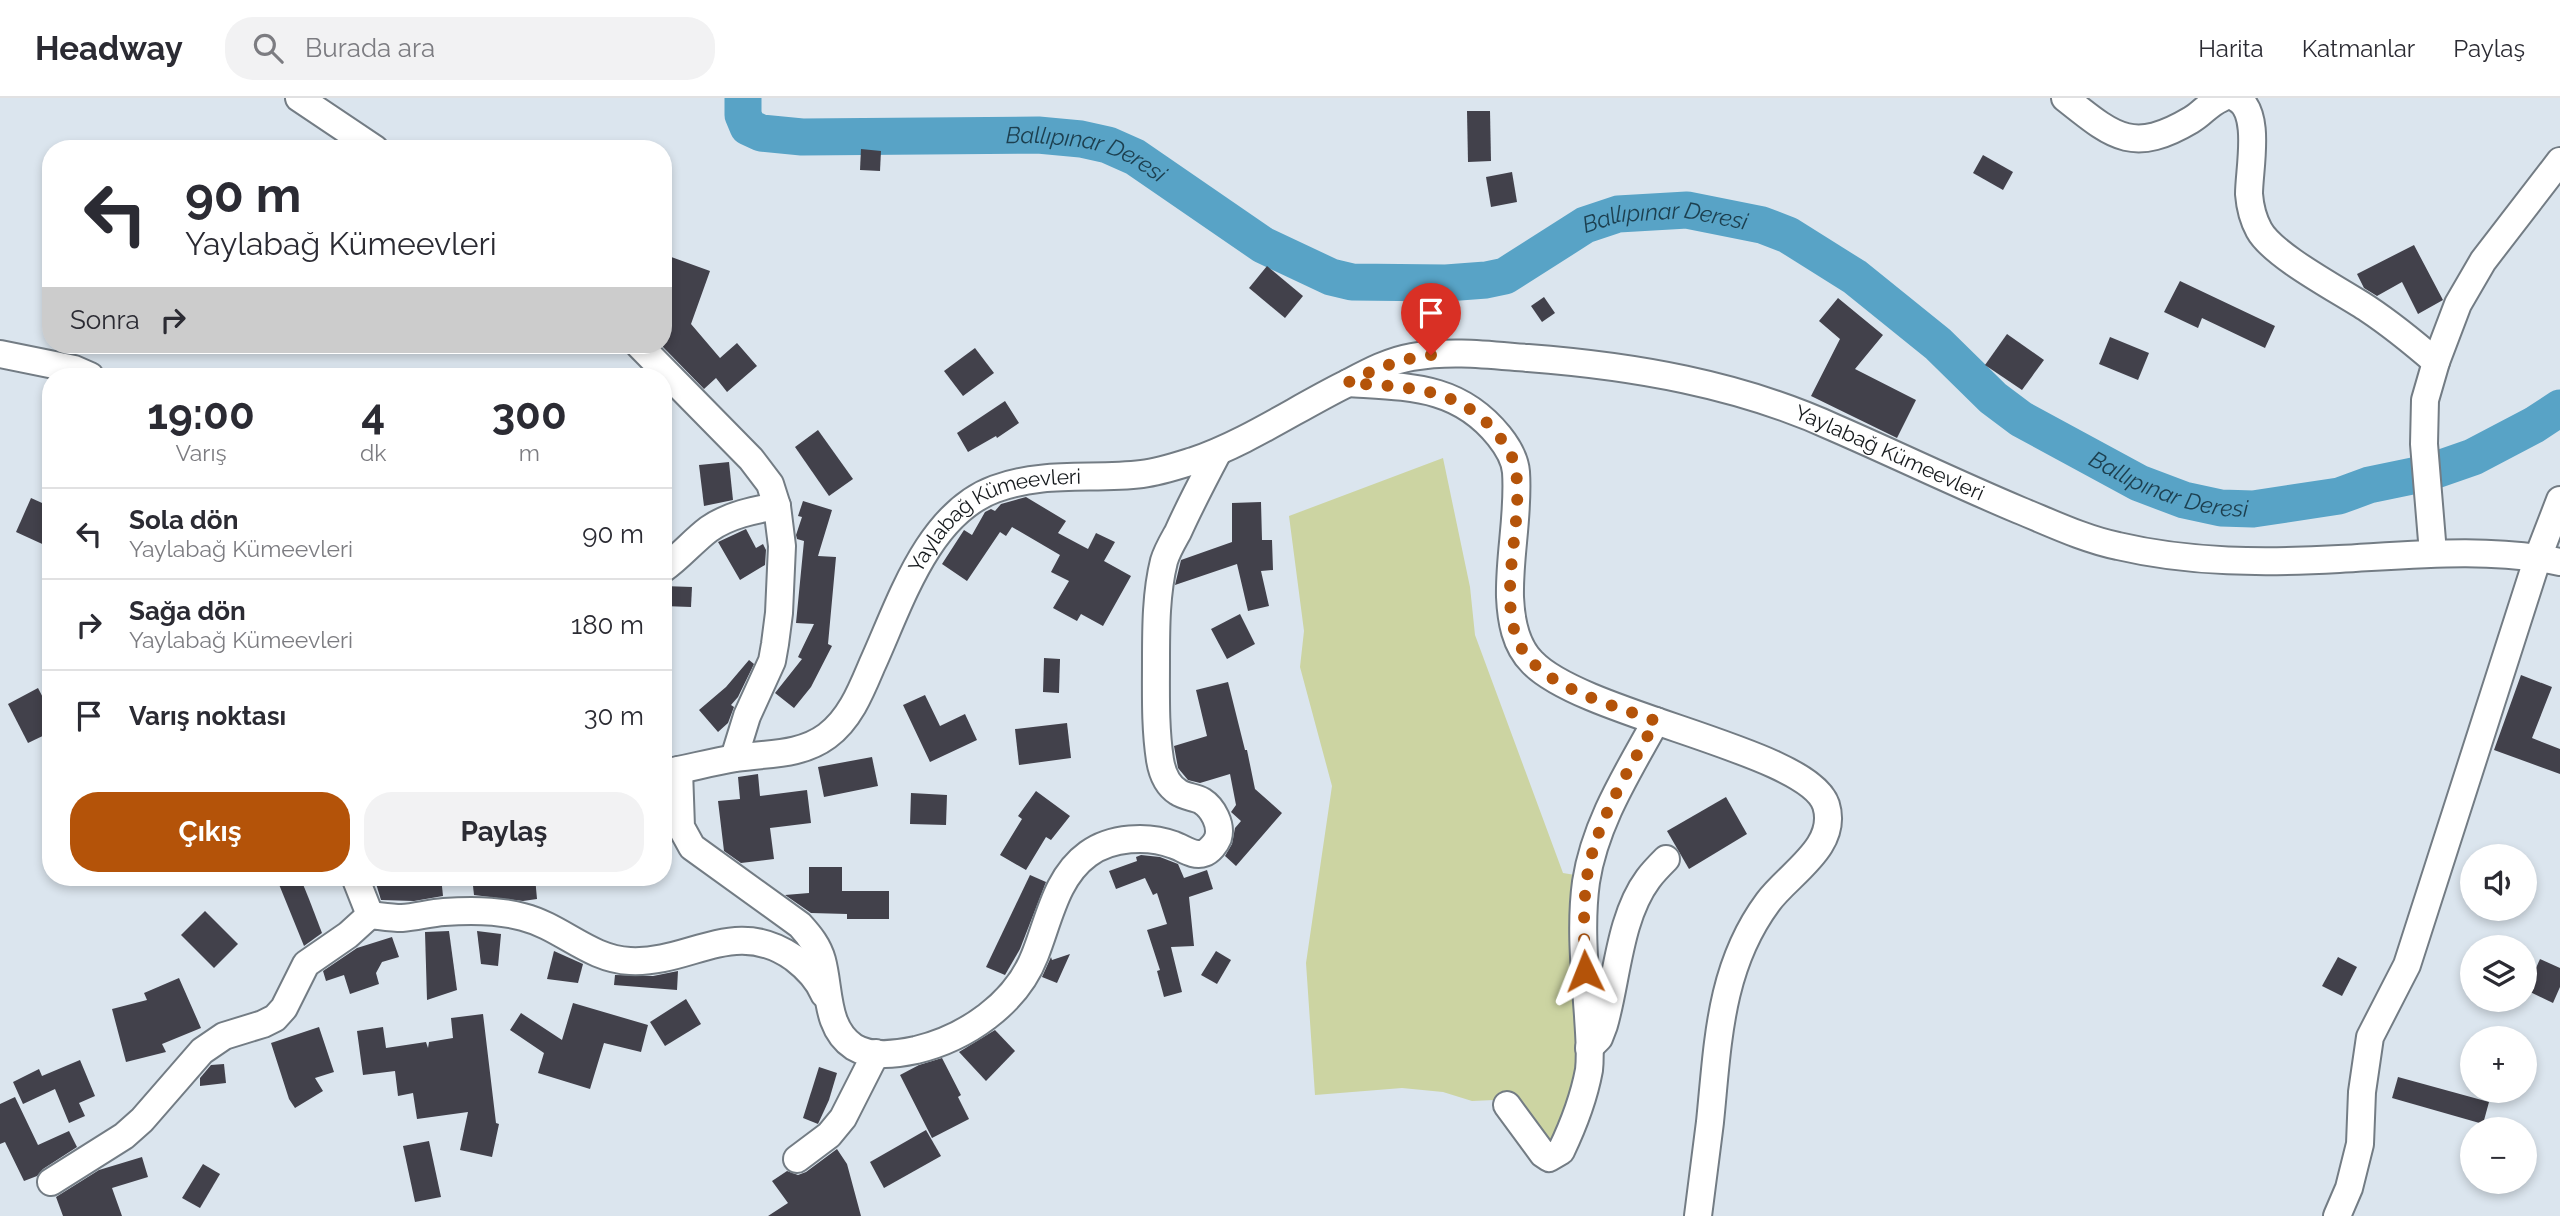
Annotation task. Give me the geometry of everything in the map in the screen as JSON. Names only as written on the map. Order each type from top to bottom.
[{"type":"street","points":[[299,98],[362,140]]},
{"type":"street","points":[[2065,98],[2111,132],[2132,140],[2152,138],[2176,129],[2222,98]]},
{"type":"street","points":[[2236,98],[2248,108],[2252,126],[2249,196],[2252,216],[2261,234],[2302,268],[2398,330],[2436,362]]},
{"type":"street","points":[[2433,553],[2424,444],[2426,400],[2436,362],[2458,303],[2483,261],[2560,161]]},
{"type":"street","name":"Yaylabağ Kümeevleri","points":[[672,772],[734,758],[784,753],[807,747],[826,737],[839,724],[860,691],[916,569],[939,531],[972,499],[999,487],[1036,478],[1143,474],[1187,463],[1218,452],[1372,370],[1407,358],[1455,352],[1642,370],[1759,398],[1829,425],[1956,484],[2113,545],[2199,559],[2253,562],[2433,553],[2549,560]]},
{"type":"street","points":[[0,354],[69,368]]},
{"type":"street","points":[[648,354],[662,368]]},
{"type":"street","points":[[672,379],[751,459],[770,484],[777,506],[782,546],[775,644],[772,661],[747,716],[734,758]]},
{"type":"street","points":[[1347,383],[1409,387],[1465,404],[1489,423],[1507,446],[1516,468],[1517,498],[1510,587],[1511,617],[1516,638],[1531,661],[1548,676],[1602,702],[1800,776],[1816,790],[1826,806],[1827,825],[1821,844],[1773,894],[1739,949],[1727,989],[1716,1045],[1698,1216]]},
{"type":"street","points":[[51,1182],[124,1136],[142,1121],[202,1051],[224,1036],[275,1018],[284,1008],[306,964],[348,935],[370,915],[402,918],[446,912],[496,912],[526,918],[606,958],[630,961],[655,961],[719,942],[740,939],[764,943],[784,951],[806,967],[821,986],[841,1034],[854,1047],[894,1055],[929,1046],[971,1027],[1004,1003],[1020,984],[1034,957],[1052,906],[1066,877],[1087,855],[1105,844],[1122,839],[1172,844],[1196,853],[1204,853],[1214,846],[1218,837],[1219,826],[1215,815],[1203,801],[1178,792],[1162,771],[1155,726],[1156,618],[1165,559],[1218,452]]},
{"type":"street","points":[[2337,1216],[2349,1188],[2360,1144],[2362,1092],[2370,1037],[2407,965],[2549,560],[2560,500]]},
{"type":"street","points":[[672,561],[721,522],[777,506]]},
{"type":"street","points":[[1507,1105],[1543,1154],[1556,1156],[1562,1151],[1579,1107],[1589,1068],[1584,946],[1589,866],[1604,818],[1656,721]]},
{"type":"street","points":[[672,778],[681,827],[692,847],[800,925],[814,940],[822,960],[830,1012]]},
{"type":"street","points":[[1589,1048],[1599,1038],[1606,1017],[1628,922],[1637,897],[1648,878],[1667,859]]},
{"type":"street","points":[[359,886],[370,915]]},
{"type":"street","points":[[797,1159],[830,1135],[843,1118],[876,1053]]},
{"type":"green space","points":[[1443,458],[1470,587],[1475,635],[1563,873],[1575,875],[1583,1067],[1561,1129],[1550,1142],[1516,1099],[1472,1101],[1443,1092],[1402,1088],[1315,1095],[1306,963],[1332,786],[1300,667],[1304,631],[1289,516]]},
{"type":"building","points":[[1467,111],[1490,111],[1491,161],[1468,162]]},
{"type":"building","points":[[861,149],[881,151],[880,171],[860,170]]},
{"type":"building","points":[[1983,155],[2013,172],[2003,190],[1973,173]]},
{"type":"building","points":[[1512,172],[1517,202],[1491,207],[1486,177]]},
{"type":"building","points":[[2414,245],[2443,300],[2418,314],[2402,282],[2377,296],[2364,288],[2357,274]]},
{"type":"building","points":[[672,257],[710,271],[691,324],[720,358],[737,343],[757,366],[727,392],[716,378],[704,389],[670,354],[672,354]]},
{"type":"building","points":[[1267,266],[1303,296],[1285,318],[1249,288]]},
{"type":"building","points":[[2180,281],[2275,326],[2265,348],[2202,318],[2198,328],[2164,312]]},
{"type":"building","points":[[1544,297],[1555,313],[1542,322],[1531,306]]},
{"type":"building","points":[[1838,298],[1883,335],[1855,369],[1916,400],[1897,438],[1811,396],[1840,339],[1819,321]]},
{"type":"building","points":[[2007,334],[2044,360],[2022,390],[1985,365]]},
{"type":"building","points":[[2110,337],[2149,353],[2138,380],[2099,364]]},
{"type":"building","points":[[975,348],[994,373],[963,396],[944,371]]},
{"type":"building","points":[[1005,401],[1019,423],[997,438],[996,436],[968,452],[957,433]]},
{"type":"building","points":[[818,430],[853,479],[829,496],[795,447]]},
{"type":"building","points":[[729,462],[733,500],[704,506],[699,465]]},
{"type":"building","points":[[1026,497],[1066,521],[1058,533],[1088,549],[1096,533],[1115,542],[1104,561],[1131,576],[1103,626],[1081,614],[1077,621],[1053,608],[1069,581],[1051,572],[1060,555],[1012,527],[1006,536],[1000,532],[967,581],[942,564],[964,530],[972,535],[985,512],[991,509],[995,511],[1001,504]]},
{"type":"building","points":[[31,498],[42,503],[42,544],[16,532]]},
{"type":"building","points":[[803,501],[832,510],[818,556],[836,557],[828,644],[832,646],[811,687],[794,708],[775,693],[802,659],[798,657],[814,624],[796,623],[804,541],[797,539],[796,535],[802,517],[798,516]]},
{"type":"building","points":[[1261,502],[1262,540],[1272,540],[1273,570],[1261,571],[1269,606],[1248,611],[1237,564],[1175,585],[1181,560],[1232,542],[1232,503]]},
{"type":"building","points":[[746,529],[756,548],[763,544],[766,550],[765,565],[740,580],[718,542]]},
{"type":"building","points":[[672,586],[692,587],[691,607],[672,606]]},
{"type":"building","points":[[1240,614],[1255,644],[1227,659],[1211,629]]},
{"type":"building","points":[[1044,658],[1060,659],[1059,693],[1043,692]]},
{"type":"building","points":[[749,660],[754,664],[738,697],[731,705],[734,707],[728,723],[718,732],[699,710],[726,687]]},
{"type":"building","points":[[2521,675],[2552,687],[2532,738],[2560,749],[2560,774],[2494,750]]},
{"type":"building","points":[[1228,682],[1255,789],[1282,813],[1236,866],[1225,856],[1232,844],[1235,828],[1241,821],[1231,812],[1236,805],[1230,774],[1200,783],[1188,780],[1178,768],[1174,746],[1207,736],[1196,690]]},
{"type":"building","points":[[38,688],[42,696],[42,736],[28,743],[8,704]]},
{"type":"building","points":[[925,695],[940,726],[965,714],[977,740],[930,762],[903,705]]},
{"type":"building","points":[[1067,723],[1071,758],[1019,765],[1015,729]]},
{"type":"building","points":[[872,757],[878,786],[824,797],[818,767]]},
{"type":"building","points":[[758,774],[760,796],[807,790],[811,823],[770,828],[774,859],[741,863],[724,851],[718,801],[740,799],[738,777]]},
{"type":"building","points":[[1036,791],[1070,816],[1051,840],[1046,837],[1026,870],[1000,855],[1022,819],[1018,816]]},
{"type":"building","points":[[911,793],[947,795],[946,825],[910,824]]},
{"type":"building","points":[[1726,797],[1747,834],[1689,869],[1667,831]]},
{"type":"building","points":[[1136,857],[1160,857],[1178,864],[1184,878],[1207,870],[1213,889],[1189,897],[1194,946],[1171,947],[1182,992],[1164,997],[1157,971],[1160,970],[1147,930],[1167,924],[1157,893],[1153,895],[1145,878],[1116,889],[1109,871],[1137,861]]},
{"type":"building","points":[[809,867],[842,867],[842,891],[889,891],[889,919],[847,919],[847,914],[811,913],[785,895],[809,893]]},
{"type":"building","points":[[1030,875],[1046,882],[1020,949],[1005,975],[986,967]]},
{"type":"building","points":[[280,886],[304,886],[309,899],[322,933],[304,946]]},
{"type":"building","points":[[377,886],[442,886],[443,896],[414,901],[381,900]]},
{"type":"building","points":[[473,886],[536,886],[537,899],[523,901],[474,895]]},
{"type":"building","points":[[205,911],[238,944],[214,968],[181,935]]},
{"type":"building","points":[[449,931],[457,990],[427,1000],[425,932]]},
{"type":"building","points":[[477,931],[501,934],[498,966],[481,964]]},
{"type":"building","points":[[392,937],[399,957],[382,962],[376,973],[379,984],[350,994],[344,975],[326,981],[323,971],[357,948]]},
{"type":"building","points":[[554,951],[583,964],[578,983],[547,979]]},
{"type":"building","points":[[1216,951],[1231,960],[1217,984],[1201,975]]},
{"type":"building","points":[[1070,954],[1057,983],[1042,977],[1051,957],[1052,960]]},
{"type":"building","points":[[2338,957],[2357,967],[2342,996],[2322,986]]},
{"type":"building","points":[[2540,959],[2560,968],[2560,987],[2553,1003],[2537,995],[2537,966]]},
{"type":"building","points":[[678,971],[677,990],[614,985],[615,975],[653,976]]},
{"type":"building","points":[[179,978],[201,1028],[162,1044],[166,1052],[126,1062],[112,1009],[147,1000],[144,993]]},
{"type":"building","points":[[686,999],[701,1024],[665,1046],[650,1022]]},
{"type":"building","points":[[573,1003],[648,1025],[641,1052],[604,1043],[590,1089],[538,1073],[544,1053],[510,1030],[521,1013],[562,1040]]},
{"type":"building","points":[[483,1014],[496,1123],[499,1124],[492,1157],[460,1150],[468,1112],[417,1119],[413,1093],[398,1096],[395,1071],[363,1075],[357,1031],[383,1027],[386,1048],[426,1042],[428,1048],[429,1042],[453,1038],[451,1018]]},
{"type":"building","points":[[319,1027],[334,1072],[315,1078],[323,1091],[295,1108],[289,1099],[271,1043]]},
{"type":"building","points":[[995,1030],[1015,1051],[986,1081],[959,1052]]},
{"type":"building","points":[[942,1058],[961,1095],[958,1097],[969,1119],[932,1138],[900,1075],[919,1065]]},
{"type":"building","points":[[80,1060],[95,1096],[79,1103],[85,1116],[69,1123],[55,1089],[23,1104],[13,1082],[39,1069],[42,1076]]},
{"type":"building","points":[[224,1064],[226,1083],[200,1086],[200,1078],[211,1065]]},
{"type":"building","points":[[819,1067],[837,1073],[818,1124],[803,1118]]},
{"type":"building","points":[[2398,1077],[2460,1094],[2460,1103],[2489,1103],[2485,1117],[2460,1117],[2392,1098]]},
{"type":"building","points":[[15,1097],[38,1145],[69,1131],[77,1147],[43,1169],[37,1176],[24,1181],[5,1142],[0,1144],[0,1104]]},
{"type":"building","points":[[926,1130],[941,1156],[884,1188],[870,1162]]},
{"type":"building","points":[[429,1141],[441,1197],[415,1202],[403,1146]]},
{"type":"building","points":[[837,1149],[847,1164],[861,1216],[768,1216],[788,1203],[772,1181],[787,1171],[798,1175],[806,1172]]},
{"type":"building","points":[[142,1157],[148,1177],[112,1188],[122,1216],[63,1216],[56,1197],[99,1170]]},
{"type":"building","points":[[203,1164],[220,1174],[200,1208],[182,1198]]},
{"type":"waterway","name":"Ballıpınar Deresi","points":[[743,98],[743,115],[748,127],[761,133],[802,137],[1038,135],[1081,139],[1108,145],[1135,157],[1263,245],[1331,277],[1352,282],[1446,283],[1505,276],[1585,225],[1618,214],[1687,210],[1762,225],[1788,235],[1855,277],[1938,344],[1993,398],[2021,419],[2139,483],[2184,500],[2221,508],[2253,509],[2339,496],[2369,485],[2427,473],[2473,457],[2560,408]]},
{"type":"route","points":[[1431,355],[1407,358],[1372,370],[1347,383],[1409,387],[1438,394],[1465,404],[1489,423],[1507,446],[1516,468],[1517,498],[1510,587],[1511,617],[1516,638],[1531,661],[1548,676],[1602,702],[1656,721],[1604,818],[1589,866],[1586,885],[1585,971]]}]
